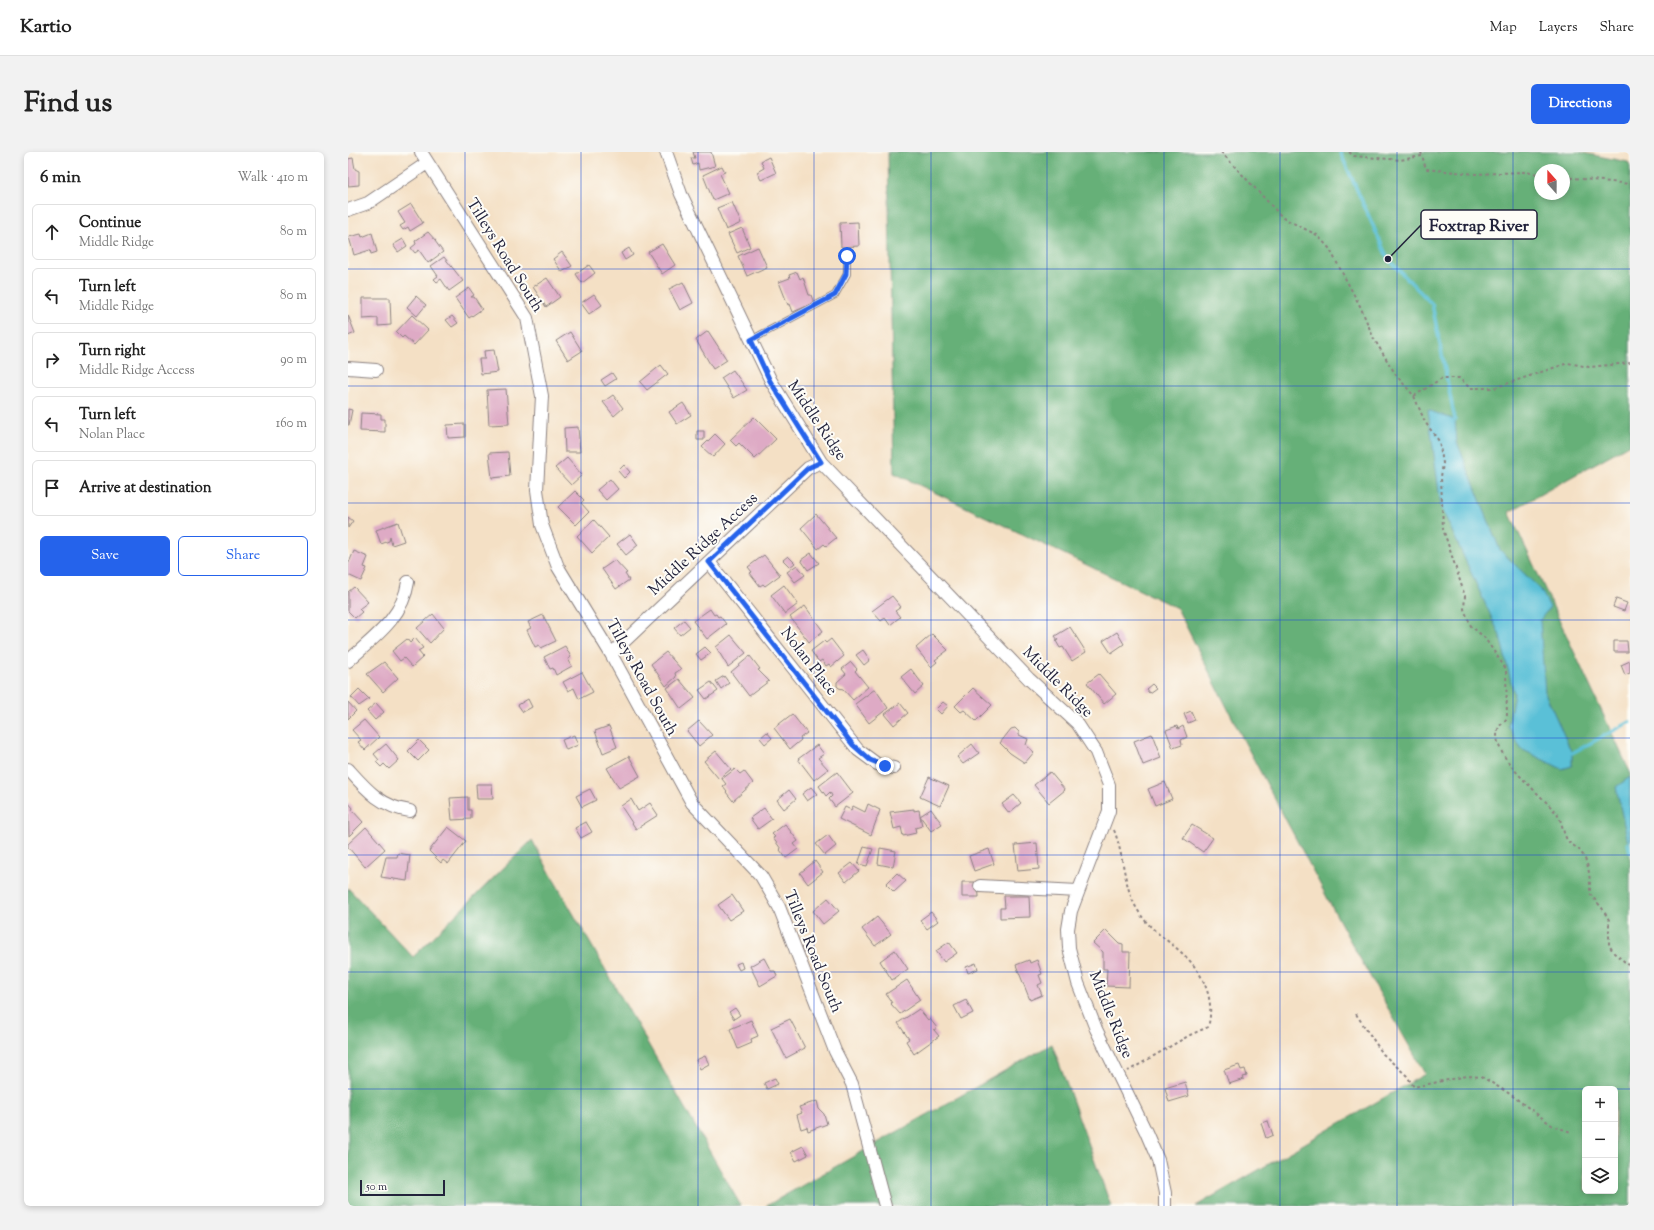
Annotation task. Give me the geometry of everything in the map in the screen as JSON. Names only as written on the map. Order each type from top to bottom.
[{"type":"street","name":"Tilleys Road South","points":[[421,152],[527,318],[542,396],[537,490],[542,525],[558,568],[610,654],[692,803],[761,876],[779,907],[835,1051],[852,1084],[885,1206]]},
{"type":"street","name":"Middle Ridge","points":[[666,152],[681,194],[770,381],[821,462],[1029,679],[1077,723],[1096,752],[1109,785],[1108,814],[1071,911],[1068,929],[1071,959],[1088,1010],[1158,1160],[1165,1192],[1165,1206]]},
{"type":"street","points":[[348,210],[368,203],[427,163]]},
{"type":"street","points":[[348,368],[376,370]]},
{"type":"street","name":"Middle Ridge Access","points":[[610,654],[808,468],[821,462]]},
{"type":"street","name":"Nolan Place","points":[[709,562],[858,750],[877,764],[894,768]]},
{"type":"street","points":[[348,661],[393,619],[402,605],[408,582]]},
{"type":"street","points":[[348,769],[380,801],[394,808],[410,811]]},
{"type":"street","points":[[980,886],[1078,891]]},
{"type":"lane","points":[[751,340],[835,295],[846,274],[847,256]]},
{"type":"path","points":[[1220,152],[1283,218],[1317,234],[1329,248],[1360,306],[1374,339],[1396,375],[1414,396],[1425,422],[1439,441],[1443,463],[1441,477],[1443,529],[1465,596],[1464,609],[1471,626],[1484,637],[1506,669],[1507,718],[1499,728],[1498,740],[1503,754],[1518,774],[1541,795],[1557,814],[1562,823],[1568,841],[1580,850],[1588,864],[1590,894],[1602,908],[1609,920],[1609,946],[1614,953],[1630,966]]},
{"type":"path","points":[[1349,152],[1354,156],[1400,160],[1422,156]]},
{"type":"path","points":[[1421,152],[1426,169],[1475,174],[1523,172],[1534,173]]},
{"type":"path","points":[[1570,178],[1630,184]]},
{"type":"path","points":[[1414,396],[1442,378],[1459,378],[1470,388],[1494,388],[1568,362],[1589,366],[1630,363]]},
{"type":"path","points":[[1108,814],[1117,838],[1127,881],[1136,908],[1153,930],[1187,958],[1206,983],[1212,1014],[1208,1027],[1190,1035],[1118,1077]]},
{"type":"path","points":[[1356,1014],[1384,1054],[1407,1076],[1414,1087],[1467,1076],[1482,1077],[1510,1094],[1552,1126],[1571,1132]]},
{"type":"green space","points":[[888,152],[1578,152],[1628,162],[1630,167],[1630,444],[1509,512],[1630,772],[1630,1206],[1196,1206],[1425,1074],[1348,937],[1244,741],[1177,608],[894,473]]},
{"type":"green space","points":[[532,840],[741,1206],[348,1206],[348,888],[413,957]]},
{"type":"green space","points":[[1052,1044],[1111,1206],[766,1206]]},
{"type":"water","points":[[1428,410],[1455,420],[1457,442],[1500,550],[1541,590],[1550,607],[1540,620],[1545,693],[1572,753],[1572,766],[1562,769],[1521,749],[1508,726],[1514,694],[1500,636],[1441,507]]},
{"type":"water","points":[[1630,777],[1630,841],[1628,843],[1616,787]]},
{"type":"building","points":[[693,152],[711,152],[715,166],[699,170],[698,163],[693,165],[691,158],[695,158]]},
{"type":"building","points":[[769,157],[776,173],[761,180],[757,172],[764,168],[761,161]]},
{"type":"building","points":[[353,158],[355,169],[359,171],[359,185],[348,186],[348,159]]},
{"type":"building","points":[[722,166],[725,172],[720,174],[729,193],[713,200],[703,175]]},
{"type":"building","points":[[732,202],[741,223],[726,230],[717,208]]},
{"type":"building","points":[[411,204],[423,223],[410,231],[408,227],[403,230],[400,226],[405,223],[398,212]]},
{"type":"building","points":[[858,222],[859,246],[841,247],[840,223]]},
{"type":"building","points":[[742,228],[750,247],[737,253],[728,234]]},
{"type":"building","points":[[428,232],[443,252],[428,263],[419,250],[415,253],[411,248],[416,244],[415,241]]},
{"type":"building","points":[[372,233],[377,252],[371,254],[370,250],[354,255],[349,237],[361,234],[362,237]]},
{"type":"building","points":[[403,239],[407,246],[398,252],[393,245]]},
{"type":"building","points":[[662,244],[675,265],[662,274],[648,252]]},
{"type":"building","points":[[758,247],[767,267],[747,276],[738,256]]},
{"type":"building","points":[[629,248],[633,255],[625,260],[621,253]]},
{"type":"building","points":[[562,252],[572,266],[562,272],[553,259]]},
{"type":"building","points":[[444,257],[463,281],[449,291],[441,279],[437,282],[434,279],[438,276],[431,266]]},
{"type":"building","points":[[589,265],[595,273],[582,283],[576,274]]},
{"type":"building","points":[[797,272],[800,279],[803,277],[809,295],[811,295],[814,303],[793,312],[790,304],[788,305],[779,282],[790,278],[789,275]]},
{"type":"building","points":[[547,278],[560,297],[546,307],[533,287]]},
{"type":"building","points":[[683,282],[693,303],[680,310],[669,289]]},
{"type":"building","points":[[469,288],[474,295],[471,297],[474,297],[482,309],[469,318],[455,298]]},
{"type":"building","points":[[594,294],[602,305],[589,314],[581,303]]},
{"type":"building","points":[[416,296],[426,305],[417,316],[407,307]]},
{"type":"building","points":[[363,298],[390,298],[391,325],[378,326],[378,318],[363,319]]},
{"type":"building","points":[[348,315],[355,333],[348,336]]},
{"type":"building","points":[[412,315],[428,330],[414,345],[404,336],[402,338],[396,332]]},
{"type":"building","points":[[452,316],[458,323],[452,327],[446,320]]},
{"type":"building","points":[[708,331],[727,360],[713,369],[696,340]]},
{"type":"building","points":[[570,332],[582,351],[568,360],[556,341]]},
{"type":"building","points":[[494,350],[498,372],[481,374],[479,359],[485,359],[484,351]]},
{"type":"building","points":[[661,365],[668,374],[647,390],[640,382]]},
{"type":"building","points":[[733,370],[747,390],[734,398],[721,378]]},
{"type":"building","points":[[612,373],[616,379],[605,386],[601,380]]},
{"type":"building","points":[[506,389],[509,424],[489,425],[487,390]]},
{"type":"building","points":[[613,395],[623,408],[614,416],[603,402]]},
{"type":"building","points":[[683,403],[691,415],[677,424],[669,412]]},
{"type":"building","points":[[348,409],[352,410],[349,425],[348,425]]},
{"type":"building","points":[[361,413],[381,414],[381,419],[385,419],[385,432],[360,431]]},
{"type":"building","points":[[754,417],[776,439],[755,459],[739,443],[736,446],[730,440]]},
{"type":"building","points":[[465,424],[465,437],[448,438],[447,425]]},
{"type":"building","points":[[578,427],[580,452],[565,452],[564,428]]},
{"type":"building","points":[[697,431],[704,431],[704,440],[697,440]]},
{"type":"building","points":[[715,434],[725,444],[713,457],[702,447]]},
{"type":"building","points":[[508,452],[510,476],[492,478],[489,453]]},
{"type":"building","points":[[567,458],[582,475],[571,485],[555,468]]},
{"type":"building","points":[[624,465],[630,472],[624,478],[618,471]]},
{"type":"building","points":[[610,479],[618,489],[606,500],[597,490]]},
{"type":"building","points":[[575,491],[584,500],[581,503],[589,512],[576,525],[558,507]]},
{"type":"building","points":[[816,514],[836,538],[826,546],[824,544],[818,549],[801,528]]},
{"type":"building","points":[[348,517],[353,521],[348,528]]},
{"type":"building","points":[[594,520],[609,537],[592,553],[577,536]]},
{"type":"building","points":[[398,522],[404,541],[392,545],[390,537],[389,541],[381,544],[376,530]]},
{"type":"building","points":[[630,534],[638,545],[626,555],[617,544]]},
{"type":"building","points":[[354,551],[368,557],[364,567],[367,568],[361,581],[348,575],[348,565]]},
{"type":"building","points":[[811,553],[819,563],[808,570],[801,560]]},
{"type":"building","points":[[764,555],[780,575],[765,586],[763,584],[760,586],[750,573],[752,572],[748,567]]},
{"type":"building","points":[[788,556],[795,563],[790,567],[783,560]]},
{"type":"building","points":[[615,560],[627,573],[625,574],[629,580],[616,589],[602,569]]},
{"type":"building","points":[[797,565],[805,575],[795,582],[787,572]]},
{"type":"building","points":[[784,585],[798,604],[785,614],[771,595]]},
{"type":"building","points":[[354,587],[368,602],[359,609],[362,612],[355,618],[348,611],[348,592]]},
{"type":"building","points":[[892,596],[901,607],[895,611],[900,617],[890,625],[885,618],[881,621],[872,611]]},
{"type":"building","points":[[1616,599],[1627,603],[1624,611],[1613,607]]},
{"type":"building","points":[[805,606],[823,631],[809,642],[790,617]]},
{"type":"building","points":[[710,609],[714,615],[716,614],[718,617],[720,616],[726,624],[707,639],[693,621]]},
{"type":"building","points":[[433,614],[444,628],[430,643],[417,628]]},
{"type":"building","points":[[543,615],[556,641],[541,648],[539,645],[535,647],[527,630],[531,628],[528,622]]},
{"type":"building","points":[[684,620],[690,627],[680,635],[674,628]]},
{"type":"building","points":[[1070,627],[1086,652],[1072,661],[1063,647],[1060,648],[1056,641],[1058,640],[1055,636]]},
{"type":"building","points":[[1117,632],[1124,644],[1111,653],[1103,641]]},
{"type":"building","points":[[932,634],[948,650],[935,660],[937,662],[931,667],[916,648]]},
{"type":"building","points":[[731,635],[746,653],[728,667],[716,647]]},
{"type":"building","points":[[415,638],[423,648],[418,651],[423,657],[412,667],[404,658],[400,661],[392,651],[407,639],[410,643]]},
{"type":"building","points":[[831,639],[844,656],[831,667],[829,664],[826,666],[822,660],[819,662],[811,651],[824,641],[826,643]]},
{"type":"building","points":[[1614,641],[1627,641],[1628,652],[1614,652]]},
{"type":"building","points":[[565,646],[571,657],[568,659],[572,666],[556,675],[553,668],[550,669],[544,657]]},
{"type":"building","points":[[705,647],[711,653],[701,660],[696,654]]},
{"type":"building","points":[[863,650],[870,660],[864,665],[856,655]]},
{"type":"building","points":[[666,652],[681,669],[675,673],[676,677],[666,686],[651,664]]},
{"type":"building","points":[[750,656],[760,669],[758,670],[769,681],[749,696],[731,672]]},
{"type":"building","points":[[1630,661],[1630,673],[1625,675],[1621,665]]},
{"type":"building","points":[[384,662],[398,678],[383,692],[367,674]]},
{"type":"building","points":[[851,662],[857,669],[855,671],[868,687],[853,700],[843,689],[837,686],[837,682],[846,674],[842,669]]},
{"type":"building","points":[[911,669],[924,686],[915,694],[901,677]]},
{"type":"building","points":[[582,672],[593,692],[579,699],[574,688],[568,691],[563,682]]},
{"type":"building","points":[[1099,674],[1116,694],[1104,704],[1087,683]]},
{"type":"building","points":[[724,676],[729,683],[721,689],[716,681]]},
{"type":"building","points":[[679,679],[695,698],[681,709],[667,688]]},
{"type":"building","points":[[711,682],[718,691],[706,699],[699,690]]},
{"type":"building","points":[[1152,684],[1156,688],[1149,693],[1146,689]]},
{"type":"building","points":[[973,688],[992,705],[976,721],[964,710],[961,712],[955,706]]},
{"type":"building","points":[[359,689],[369,699],[359,706],[351,697]]},
{"type":"building","points":[[875,689],[888,708],[869,723],[855,704]]},
{"type":"building","points":[[528,699],[532,707],[523,712],[518,705]]},
{"type":"building","points":[[348,702],[356,711],[348,719]]},
{"type":"building","points":[[943,702],[948,706],[941,714],[936,709]]},
{"type":"building","points":[[376,703],[384,712],[375,720],[367,711]]},
{"type":"building","points":[[900,703],[908,713],[894,725],[885,714]]},
{"type":"building","points":[[1191,711],[1195,720],[1188,723],[1184,714]]},
{"type":"building","points":[[792,714],[807,733],[790,749],[774,728]]},
{"type":"building","points":[[364,720],[379,737],[365,750],[358,742],[361,740],[352,730]]},
{"type":"building","points":[[699,721],[712,735],[699,746],[687,731]]},
{"type":"building","points":[[609,726],[617,747],[603,753],[595,731]]},
{"type":"building","points":[[1177,726],[1178,729],[1183,726],[1187,737],[1181,740],[1182,745],[1173,748],[1166,730]]},
{"type":"building","points":[[1015,728],[1019,732],[1019,735],[1028,739],[1026,745],[1034,752],[1025,763],[1010,753],[1000,743],[1011,729]]},
{"type":"building","points":[[767,732],[772,738],[765,744],[760,738]]},
{"type":"building","points":[[1152,734],[1161,758],[1143,765],[1134,741]]},
{"type":"building","points":[[574,735],[578,745],[566,750],[562,740]]},
{"type":"building","points":[[419,740],[429,750],[418,761],[408,751]]},
{"type":"building","points":[[386,744],[399,760],[389,769],[384,764],[381,767],[376,762],[379,760],[374,754]]},
{"type":"building","points":[[972,744],[979,753],[963,764],[957,757]]},
{"type":"building","points":[[817,745],[824,754],[818,758],[828,769],[814,780],[798,759]]},
{"type":"building","points":[[716,751],[731,769],[719,779],[704,761]]},
{"type":"building","points":[[629,756],[640,776],[619,788],[607,768]]},
{"type":"building","points":[[735,769],[740,774],[744,771],[753,783],[733,801],[723,786],[726,784],[722,779]]},
{"type":"building","points":[[837,772],[853,793],[835,807],[829,799],[832,796],[830,792],[826,796],[819,786]]},
{"type":"building","points":[[1050,772],[1065,790],[1049,803],[1034,785]]},
{"type":"building","points":[[929,777],[949,786],[940,806],[920,797]]},
{"type":"building","points":[[1165,782],[1172,799],[1155,806],[1148,789]]},
{"type":"building","points":[[476,784],[492,784],[493,799],[477,799]]},
{"type":"building","points":[[811,787],[817,794],[807,801],[802,794]]},
{"type":"building","points":[[590,789],[596,800],[582,807],[576,796]]},
{"type":"building","points":[[789,790],[796,799],[784,809],[777,800]]},
{"type":"building","points":[[1014,795],[1021,803],[1009,813],[1002,804]]},
{"type":"building","points":[[468,797],[468,810],[471,810],[471,819],[452,820],[450,798]]},
{"type":"building","points":[[631,799],[638,811],[650,803],[658,815],[636,829],[621,806]]},
{"type":"building","points":[[348,802],[353,808],[352,810],[363,822],[349,836]]},
{"type":"building","points":[[868,804],[880,810],[871,835],[839,819],[845,807],[851,810],[853,806],[865,812]]},
{"type":"building","points":[[764,808],[772,819],[758,829],[750,818]]},
{"type":"building","points":[[914,809],[914,811],[919,810],[922,826],[915,828],[916,833],[903,836],[901,827],[894,829],[890,812]]},
{"type":"building","points":[[931,809],[942,824],[931,831],[920,816]]},
{"type":"building","points":[[586,822],[592,832],[581,838],[575,828]]},
{"type":"building","points":[[785,824],[798,841],[794,844],[798,849],[786,858],[772,834]]},
{"type":"building","points":[[1192,825],[1213,838],[1203,852],[1183,838]]},
{"type":"building","points":[[366,827],[385,849],[365,867],[348,847],[348,844]]},
{"type":"building","points":[[448,827],[466,841],[448,864],[443,860],[441,863],[429,851]]},
{"type":"building","points":[[828,835],[836,846],[825,855],[816,844]]},
{"type":"building","points":[[1037,843],[1039,869],[1018,871],[1015,845]]},
{"type":"building","points":[[864,847],[873,849],[867,866],[858,864]]},
{"type":"building","points":[[880,848],[896,851],[893,867],[878,864]]},
{"type":"building","points":[[989,849],[994,864],[974,871],[969,856]]},
{"type":"building","points":[[398,853],[410,855],[407,881],[381,877],[386,857],[397,857]]},
{"type":"building","points":[[815,861],[823,872],[808,884],[800,873]]},
{"type":"building","points":[[852,863],[859,871],[846,882],[839,873]]},
{"type":"building","points":[[897,873],[906,881],[894,892],[886,884]]},
{"type":"building","points":[[962,882],[978,882],[979,897],[962,897]]},
{"type":"building","points":[[732,895],[743,911],[729,920],[718,905]]},
{"type":"building","points":[[1004,896],[1029,896],[1030,917],[1000,918],[1000,908],[1005,908]]},
{"type":"building","points":[[828,898],[839,911],[823,924],[813,911]]},
{"type":"building","points":[[931,912],[938,921],[927,929],[920,920]]},
{"type":"building","points":[[877,917],[891,934],[875,946],[862,929]]},
{"type":"building","points":[[1106,930],[1119,943],[1123,944],[1123,952],[1130,952],[1129,987],[1106,986],[1107,969],[1103,969],[1103,952],[1093,943]]},
{"type":"building","points":[[949,942],[957,953],[944,962],[936,951]]},
{"type":"building","points":[[895,950],[908,969],[892,980],[880,961]]},
{"type":"building","points":[[764,958],[771,971],[775,971],[777,976],[760,986],[750,966]]},
{"type":"building","points":[[1029,960],[1030,963],[1037,960],[1042,974],[1039,975],[1042,983],[1038,985],[1042,995],[1030,1000],[1016,965]]},
{"type":"building","points":[[741,962],[743,968],[739,970],[736,964]]},
{"type":"building","points":[[976,963],[978,969],[968,973],[966,967]]},
{"type":"building","points":[[907,980],[920,1000],[900,1014],[891,1004],[892,1003],[886,994]]},
{"type":"building","points":[[966,1000],[973,1013],[961,1019],[954,1006]]},
{"type":"building","points":[[735,1008],[740,1015],[734,1019],[729,1012]]},
{"type":"building","points":[[919,1009],[937,1028],[934,1030],[939,1036],[914,1054],[906,1041],[909,1039],[898,1023]]},
{"type":"building","points":[[790,1019],[805,1048],[786,1058],[771,1028]]},
{"type":"building","points":[[751,1020],[758,1036],[751,1039],[752,1043],[738,1049],[730,1029]]},
{"type":"building","points":[[705,1056],[709,1064],[700,1069],[696,1060]]},
{"type":"building","points":[[1239,1065],[1241,1070],[1245,1069],[1247,1076],[1243,1077],[1244,1079],[1229,1084],[1224,1070]]},
{"type":"building","points":[[775,1078],[778,1084],[767,1089],[764,1083]]},
{"type":"building","points":[[1185,1082],[1189,1096],[1169,1102],[1165,1088]]},
{"type":"building","points":[[817,1101],[819,1109],[824,1114],[827,1124],[808,1131],[807,1127],[801,1129],[797,1115],[802,1113],[799,1107]]},
{"type":"building","points":[[1268,1121],[1273,1135],[1266,1138],[1261,1123]]},
{"type":"building","points":[[803,1146],[808,1155],[796,1161],[791,1152]]},
{"type":"waterway","points":[[1340,152],[1388,259],[1432,304],[1455,420]]},
{"type":"waterway","points":[[1572,753],[1630,722]]},
{"type":"waterway","points":[[1628,843],[1630,852]]},
{"type":"place","name":"Foxtrap River","points":[[1388,259]]},
{"type":"route","points":[[847,256],[846,274],[835,295],[751,340],[770,381],[821,462],[808,468],[709,562],[853,745],[870,760],[885,766]]}]
